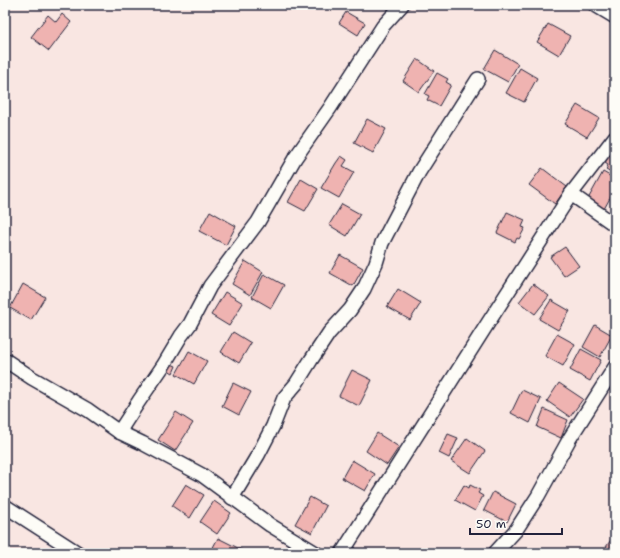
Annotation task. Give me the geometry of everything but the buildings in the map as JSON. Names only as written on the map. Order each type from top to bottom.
[{"type":"street","points":[[119,432],[190,324],[210,286],[258,222],[295,158],[384,26],[402,5]]},
{"type":"street","points":[[595,5],[615,17]]},
{"type":"street","points":[[232,498],[258,455],[273,426],[284,398],[296,384],[330,333],[350,310],[364,289],[376,263],[382,243],[419,172],[478,79]]},
{"type":"street","points":[[342,553],[572,194],[615,137]]},
{"type":"street","points":[[572,194],[615,225]]},
{"type":"street","points":[[5,360],[32,378],[88,410],[119,432],[202,475],[270,525],[316,553]]},
{"type":"street","points":[[495,553],[516,530],[538,496],[570,438],[615,368]]},
{"type":"street","points":[[5,506],[78,553]]}]
